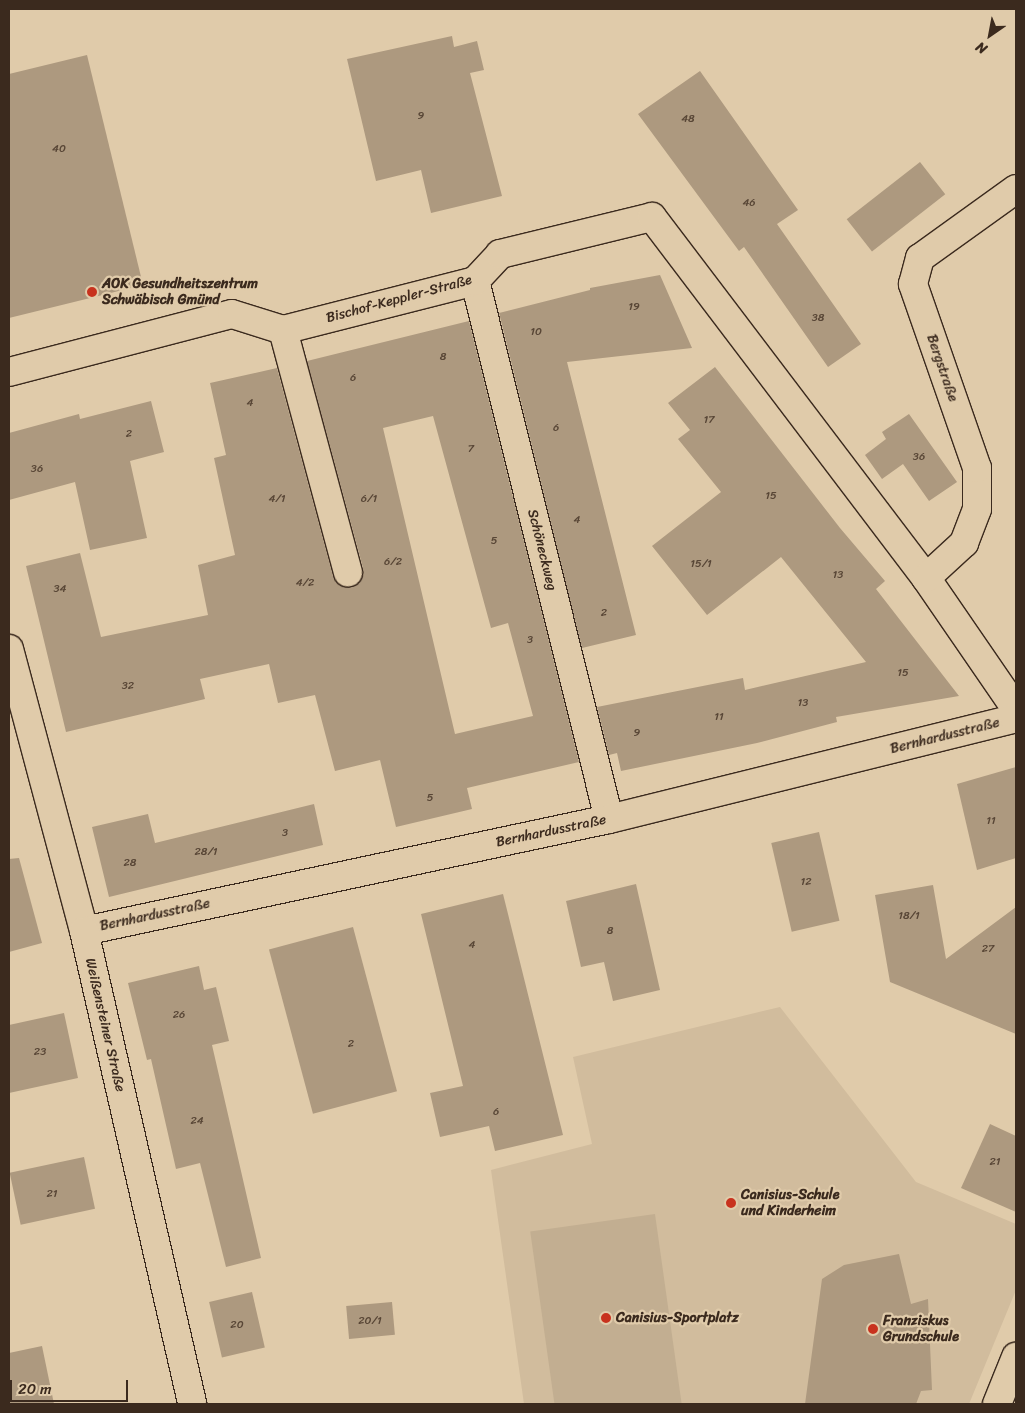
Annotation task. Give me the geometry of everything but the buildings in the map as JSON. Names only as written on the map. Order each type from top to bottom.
[{"type":"street","name":"Bergstraße","points":[[926,578],[964,543],[977,509],[977,468],[913,284],[920,258],[1016,189]]},
{"type":"street","name":"Bischof-Keppler-Straße","points":[[283,330],[474,281],[500,254],[652,217],[926,578]]},
{"type":"street","name":"Schöneckweg","points":[[474,281],[609,819]]},
{"type":"street","points":[[9,372],[232,314],[283,330],[348,572]]},
{"type":"street","points":[[926,578],[1016,709]]},
{"type":"street","name":"Weißensteiner Straße","points":[[9,649],[84,931],[192,1404]]},
{"type":"street","name":"Bernhardusstraße","points":[[84,931],[609,819],[1016,718]]},
{"type":"street","points":[[997,1404],[1016,1357]]},
{"type":"shaded area","name":"Canisius-Schule und Kinderheim","points":[[780,1007],[916,1182],[1016,1224],[1016,1290],[969,1404],[524,1404],[491,1170],[592,1144],[573,1057]]},
{"type":"shaded area","name":"Canisius-Sportplatz","points":[[655,1214],[682,1404],[554,1404],[530,1232]]},
{"type":"place","name":"AOK Gesundheitszentrum Schwäbisch Gmünd","points":[[92,292]]},
{"type":"place","name":"Canisius-Schule und Kinderheim","points":[[731,1203]]},
{"type":"place","name":"Canisius-Sportplatz","points":[[606,1318]]},
{"type":"place","name":"Franziskus Grundschule","points":[[873,1329]]}]
